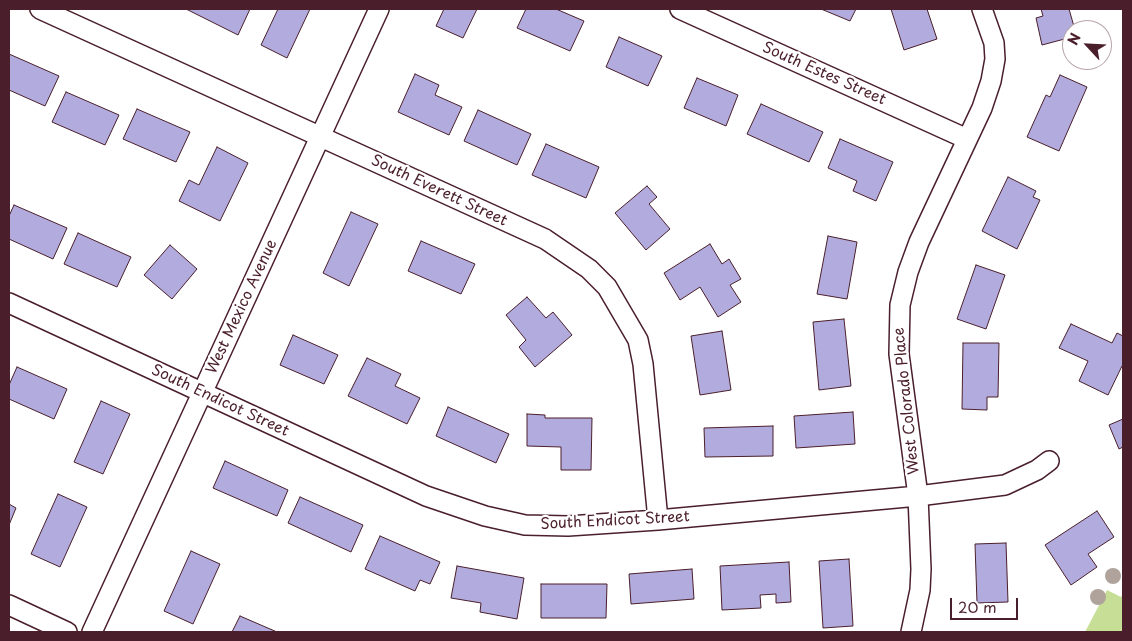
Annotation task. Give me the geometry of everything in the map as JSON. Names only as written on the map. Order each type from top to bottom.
[{"type":"street","name":"South Everett Street","points":[[40,9],[546,240],[590,269],[607,287],[638,340],[658,520]]},
{"type":"street","name":"West Mexico Avenue","points":[[92,632],[379,9]]},
{"type":"street","name":"South Estes Street","points":[[680,9],[967,139]]},
{"type":"street","name":"West Colorado Place","points":[[910,632],[920,590],[922,569],[918,496],[899,354],[900,305],[908,272],[919,242],[982,108],[994,68],[994,43],[982,9]]},
{"type":"street","name":"South Endicot Street","points":[[9,304],[426,496],[485,516],[525,524],[568,526],[658,520],[918,496],[1005,485],[1037,470],[1049,460]]},
{"type":"street","points":[[9,605],[67,632]]},
{"type":"green space","points":[[1107,590],[1121,597],[1123,593],[1123,632],[1085,632]]},
{"type":"building","points":[[186,9],[250,9],[238,35]]},
{"type":"building","points":[[278,9],[310,9],[287,58],[261,45]]},
{"type":"building","points":[[444,9],[477,9],[463,38],[436,26]]},
{"type":"building","points":[[526,9],[556,9],[584,21],[570,51],[517,28]]},
{"type":"building","points":[[821,9],[856,9],[850,21]]},
{"type":"building","points":[[891,9],[927,9],[937,39],[904,50]]},
{"type":"building","points":[[1041,9],[1069,9],[1072,20],[1062,20],[1062,40],[1042,45],[1036,18],[1043,16]]},
{"type":"building","points":[[619,37],[662,56],[648,86],[606,67]]},
{"type":"building","points":[[9,54],[59,76],[45,106],[9,90]]},
{"type":"building","points":[[415,74],[439,85],[435,95],[462,107],[449,135],[398,112]]},
{"type":"building","points":[[1060,75],[1087,87],[1059,151],[1027,137],[1046,95],[1050,97]]},
{"type":"building","points":[[697,78],[738,95],[726,126],[684,108]]},
{"type":"building","points":[[66,92],[119,115],[105,145],[52,122]]},
{"type":"building","points":[[761,104],[823,132],[809,162],[747,134]]},
{"type":"building","points":[[137,109],[190,132],[176,162],[123,139]]},
{"type":"building","points":[[478,110],[531,134],[517,165],[464,141]]},
{"type":"building","points":[[840,139],[893,162],[876,201],[853,191],[857,181],[828,168]]},
{"type":"building","points":[[546,144],[599,167],[586,198],[532,175]]},
{"type":"building","points":[[217,147],[248,163],[220,221],[179,201],[189,180],[199,185]]},
{"type":"building","points":[[1008,177],[1036,191],[1033,197],[1040,200],[1017,249],[982,231]]},
{"type":"building","points":[[647,186],[657,197],[649,204],[670,229],[646,250],[615,213]]},
{"type":"building","points":[[14,205],[67,228],[53,259],[9,239],[9,216]]},
{"type":"building","points":[[351,212],[378,224],[349,286],[323,273]]},
{"type":"building","points":[[78,233],[131,257],[117,287],[64,264]]},
{"type":"building","points":[[828,236],[857,242],[847,299],[817,294]]},
{"type":"building","points":[[421,241],[475,264],[461,294],[408,271]]},
{"type":"building","points":[[710,244],[722,264],[729,259],[741,279],[730,285],[741,302],[718,317],[700,287],[680,300],[664,273]]},
{"type":"building","points":[[170,245],[197,269],[172,299],[144,275]]},
{"type":"building","points":[[976,265],[1005,275],[986,329],[957,319]]},
{"type":"building","points":[[527,297],[546,318],[553,312],[572,335],[535,367],[519,347],[526,340],[506,315]]},
{"type":"building","points":[[844,319],[851,386],[819,390],[813,322]]},
{"type":"building","points":[[1071,324],[1112,343],[1117,333],[1123,336],[1123,366],[1108,395],[1079,381],[1088,361],[1059,348]]},
{"type":"building","points":[[722,331],[731,390],[700,395],[691,336]]},
{"type":"building","points":[[293,335],[338,355],[324,384],[280,365]]},
{"type":"building","points":[[963,343],[999,343],[998,397],[987,397],[987,410],[962,409]]},
{"type":"building","points":[[367,358],[401,374],[395,386],[420,398],[407,424],[348,396]]},
{"type":"building","points":[[17,367],[67,389],[54,419],[9,399],[9,385]]},
{"type":"building","points":[[101,401],[130,414],[103,474],[74,462]]},
{"type":"building","points":[[448,407],[509,434],[496,463],[436,436]]},
{"type":"building","points":[[853,412],[855,444],[796,448],[794,416]]},
{"type":"building","points":[[527,414],[545,415],[545,418],[592,418],[591,470],[561,470],[561,447],[527,446]]},
{"type":"building","points":[[1123,419],[1123,447],[1119,449],[1109,425]]},
{"type":"building","points":[[773,426],[773,456],[705,457],[704,428]]},
{"type":"building","points":[[225,461],[288,490],[277,516],[213,488]]},
{"type":"building","points":[[58,494],[87,507],[60,567],[31,554]]},
{"type":"building","points":[[300,497],[363,525],[351,552],[288,523]]},
{"type":"building","points":[[9,504],[16,508],[9,525]]},
{"type":"building","points":[[1097,511],[1114,537],[1088,554],[1097,567],[1071,585],[1045,545]]},
{"type":"building","points":[[380,536],[440,562],[430,584],[420,580],[415,591],[365,569]]},
{"type":"building","points":[[1006,543],[1008,602],[977,603],[975,544]]},
{"type":"building","points":[[191,551],[220,564],[193,624],[164,611]]},
{"type":"building","points":[[849,559],[853,626],[823,628],[819,561]]},
{"type":"building","points":[[789,562],[791,602],[776,603],[776,594],[760,595],[761,608],[722,610],[720,566]]},
{"type":"building","points":[[457,566],[524,578],[517,619],[480,612],[481,603],[451,598]]},
{"type":"building","points":[[692,569],[694,599],[631,604],[629,574]]},
{"type":"building","points":[[541,584],[607,584],[606,618],[541,618]]},
{"type":"building","points":[[240,616],[277,632],[232,632]]}]
